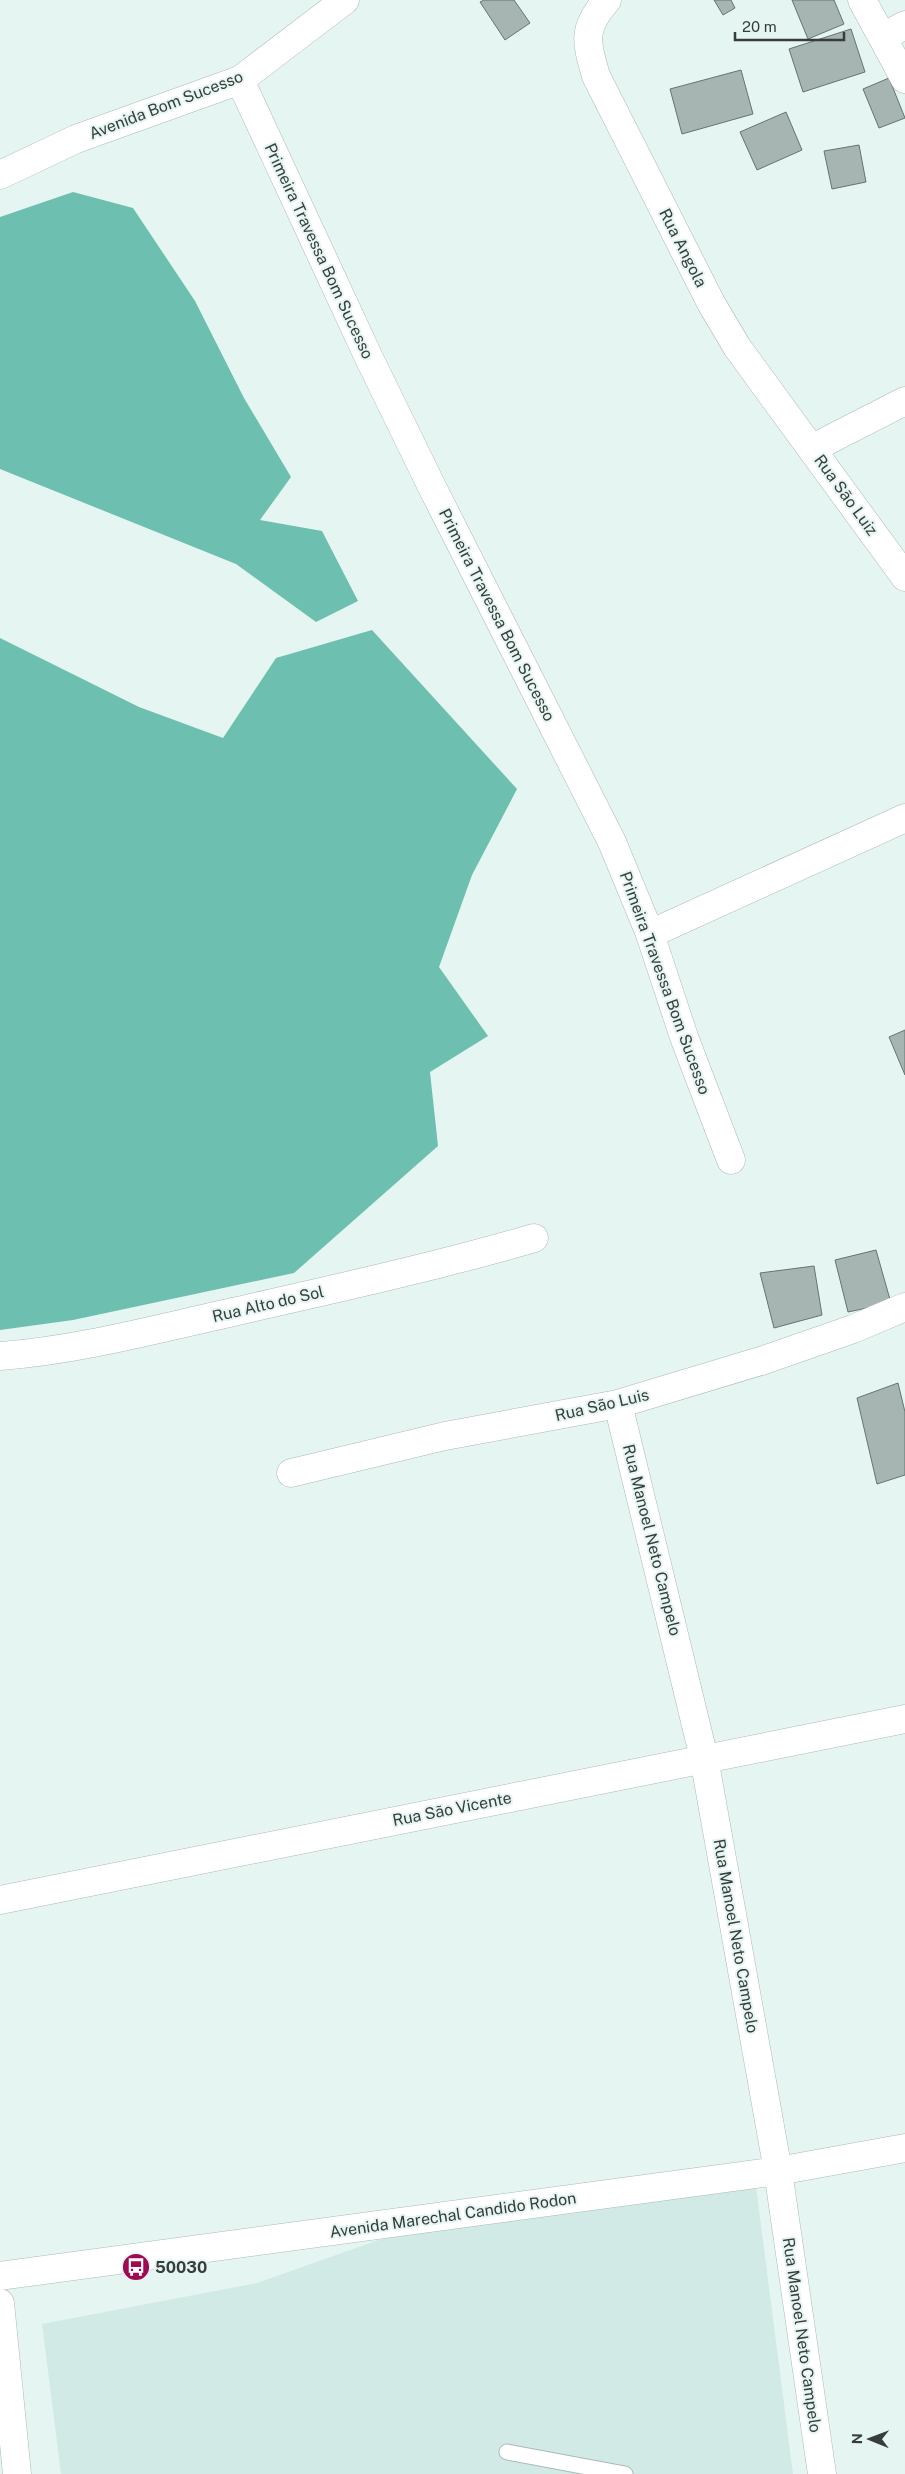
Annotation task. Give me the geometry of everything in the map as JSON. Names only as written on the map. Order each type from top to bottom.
[{"type":"street","name":"Avenida Bom Sucesso","points":[[0,175],[76,139],[240,80],[345,0]]},
{"type":"street","name":"Rua Angola","points":[[607,0],[587,30],[588,50],[596,76],[711,303],[737,347],[813,448]]},
{"type":"street","points":[[862,0],[894,31],[905,80]]},
{"type":"street","name":"Primeira Travessa Bom Sucesso","points":[[240,80],[428,480],[612,842],[650,934],[684,1037],[731,1160]]},
{"type":"street","name":"Rua São Luiz","points":[[905,401],[813,448],[905,577]]},
{"type":"street","points":[[650,934],[905,818]]},
{"type":"street","name":"Rua Alto do Sol","points":[[0,1356],[41,1353],[110,1340],[451,1262],[534,1238]]},
{"type":"street","name":"Rua São Luis","points":[[291,1473],[445,1436],[618,1404],[772,1357],[853,1329],[905,1307]]},
{"type":"street","name":"Rua Manoel Neto Campelo","points":[[618,1404],[704,1758],[778,2171],[822,2474]]},
{"type":"street","name":"Rua São Vicente","points":[[0,1900],[905,1719]]},
{"type":"street","name":"Avenida Marechal Candido Rodon","points":[[0,2276],[778,2171],[905,2148]]},
{"type":"street","points":[[0,2303],[17,2474]]},
{"type":"lane","points":[[507,2452],[625,2474]]},
{"type":"shaded area","points":[[756,2186],[793,2474],[61,2474],[42,2324],[257,2283],[401,2232]]},
{"type":"green space","points":[[73,192],[133,208],[195,301],[244,398],[291,477],[260,520],[322,531],[358,601],[316,622],[236,564],[0,469],[0,217]]},
{"type":"green space","points":[[372,630],[517,789],[472,875],[439,967],[488,1036],[430,1072],[438,1146],[294,1273],[73,1320],[0,1330],[0,638],[139,707],[223,738],[276,658]]},
{"type":"building","points":[[484,0],[514,0],[530,23],[505,40],[480,2]]},
{"type":"building","points":[[714,0],[731,0],[735,8],[723,15]]},
{"type":"building","points":[[792,0],[834,0],[844,24],[808,39]]},
{"type":"building","points":[[851,29],[865,72],[803,92],[789,49]]},
{"type":"building","points":[[741,70],[753,114],[682,134],[670,89]]},
{"type":"building","points":[[889,78],[905,118],[879,128],[863,89]]},
{"type":"building","points":[[786,112],[802,150],[757,170],[740,132]]},
{"type":"building","points":[[859,145],[866,182],[832,189],[824,151]]},
{"type":"building","points":[[905,1030],[905,1075],[889,1037]]},
{"type":"building","points":[[876,1250],[891,1303],[848,1312],[835,1260]]},
{"type":"building","points":[[814,1266],[822,1315],[774,1328],[760,1273]]},
{"type":"building","points":[[898,1383],[905,1412],[905,1475],[877,1484],[857,1398]]},
{"type":"place","name":"50030","points":[[136,2267]]}]
